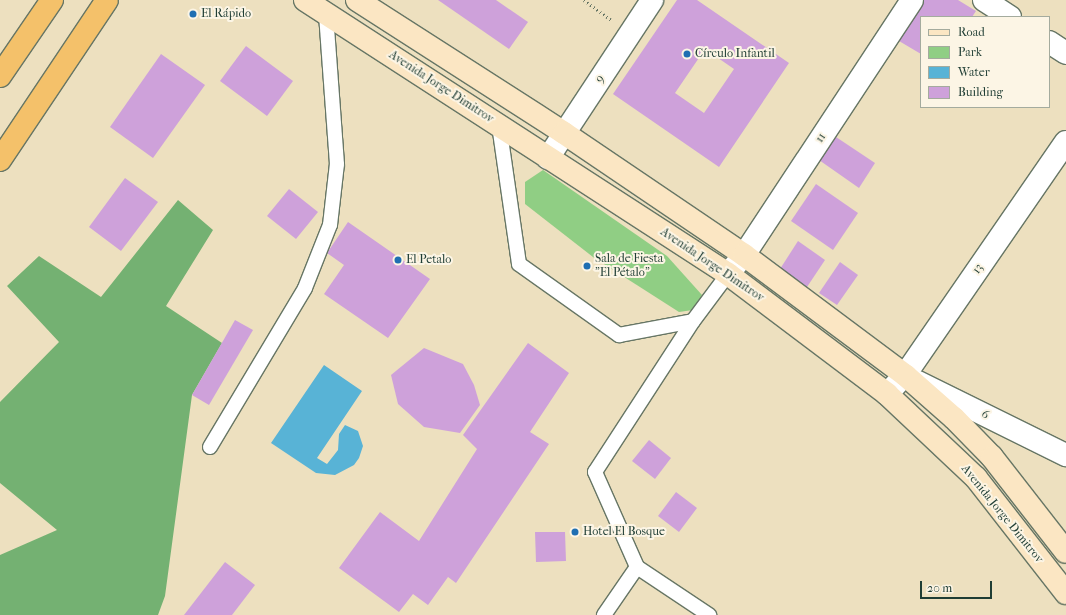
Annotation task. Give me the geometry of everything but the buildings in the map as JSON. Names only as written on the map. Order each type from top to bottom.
[{"type":"highway","points":[[0,76],[52,0]]},
{"type":"highway","points":[[0,160],[107,0]]},
{"type":"main road","name":"Avenida Jorge Dimitrov","points":[[305,0],[728,274],[887,394],[976,478],[1066,593]]},
{"type":"main road","name":"Avenida Jorge Dimitrov","points":[[357,0],[564,133],[744,255],[905,376],[954,418],[992,458],[1066,552]]},
{"type":"street","name":"9","points":[[548,158],[652,0]]},
{"type":"street","name":"11","points":[[728,274],[744,255],[912,0]]},
{"type":"street","points":[[984,0],[1008,16]]},
{"type":"street","points":[[1050,43],[1066,53]]},
{"type":"street","name":"13","points":[[887,394],[905,376],[1066,142]]},
{"type":"street","name":"6","points":[[905,376],[1066,455]]},
{"type":"lane","points":[[210,447],[305,288],[330,225],[337,164],[326,14]]},
{"type":"lane","points":[[499,125],[519,264],[619,335],[693,321]]},
{"type":"lane","points":[[709,615],[637,567],[595,472],[693,321],[728,274]]},
{"type":"lane","points":[[604,615],[637,567]]},
{"type":"path","points":[[584,0],[630,32]]},
{"type":"green space","points":[[543,170],[667,256],[702,295],[693,310],[679,312],[593,257],[525,204],[525,182]]},
{"type":"green space","points":[[178,200],[213,230],[166,306],[222,343],[192,395],[165,596],[158,615],[0,615],[0,555],[57,530],[0,483],[0,402],[59,342],[7,286],[39,256],[101,297]]},
{"type":"water","points":[[324,365],[362,391],[317,458],[327,464],[338,450],[339,434],[345,425],[358,431],[363,446],[359,458],[354,465],[335,475],[316,473],[271,443]]},
{"type":"place","name":"El Rápido","points":[[193,14]]},
{"type":"place","name":"Círculo Infantil","points":[[687,54]]},
{"type":"place","name":"El Petalo","points":[[398,260]]},
{"type":"place","name":"Sala de Fiesta \"El Pétalo\"","points":[[587,266]]},
{"type":"place","name":"Hotel El Bosque","points":[[575,532]]}]
